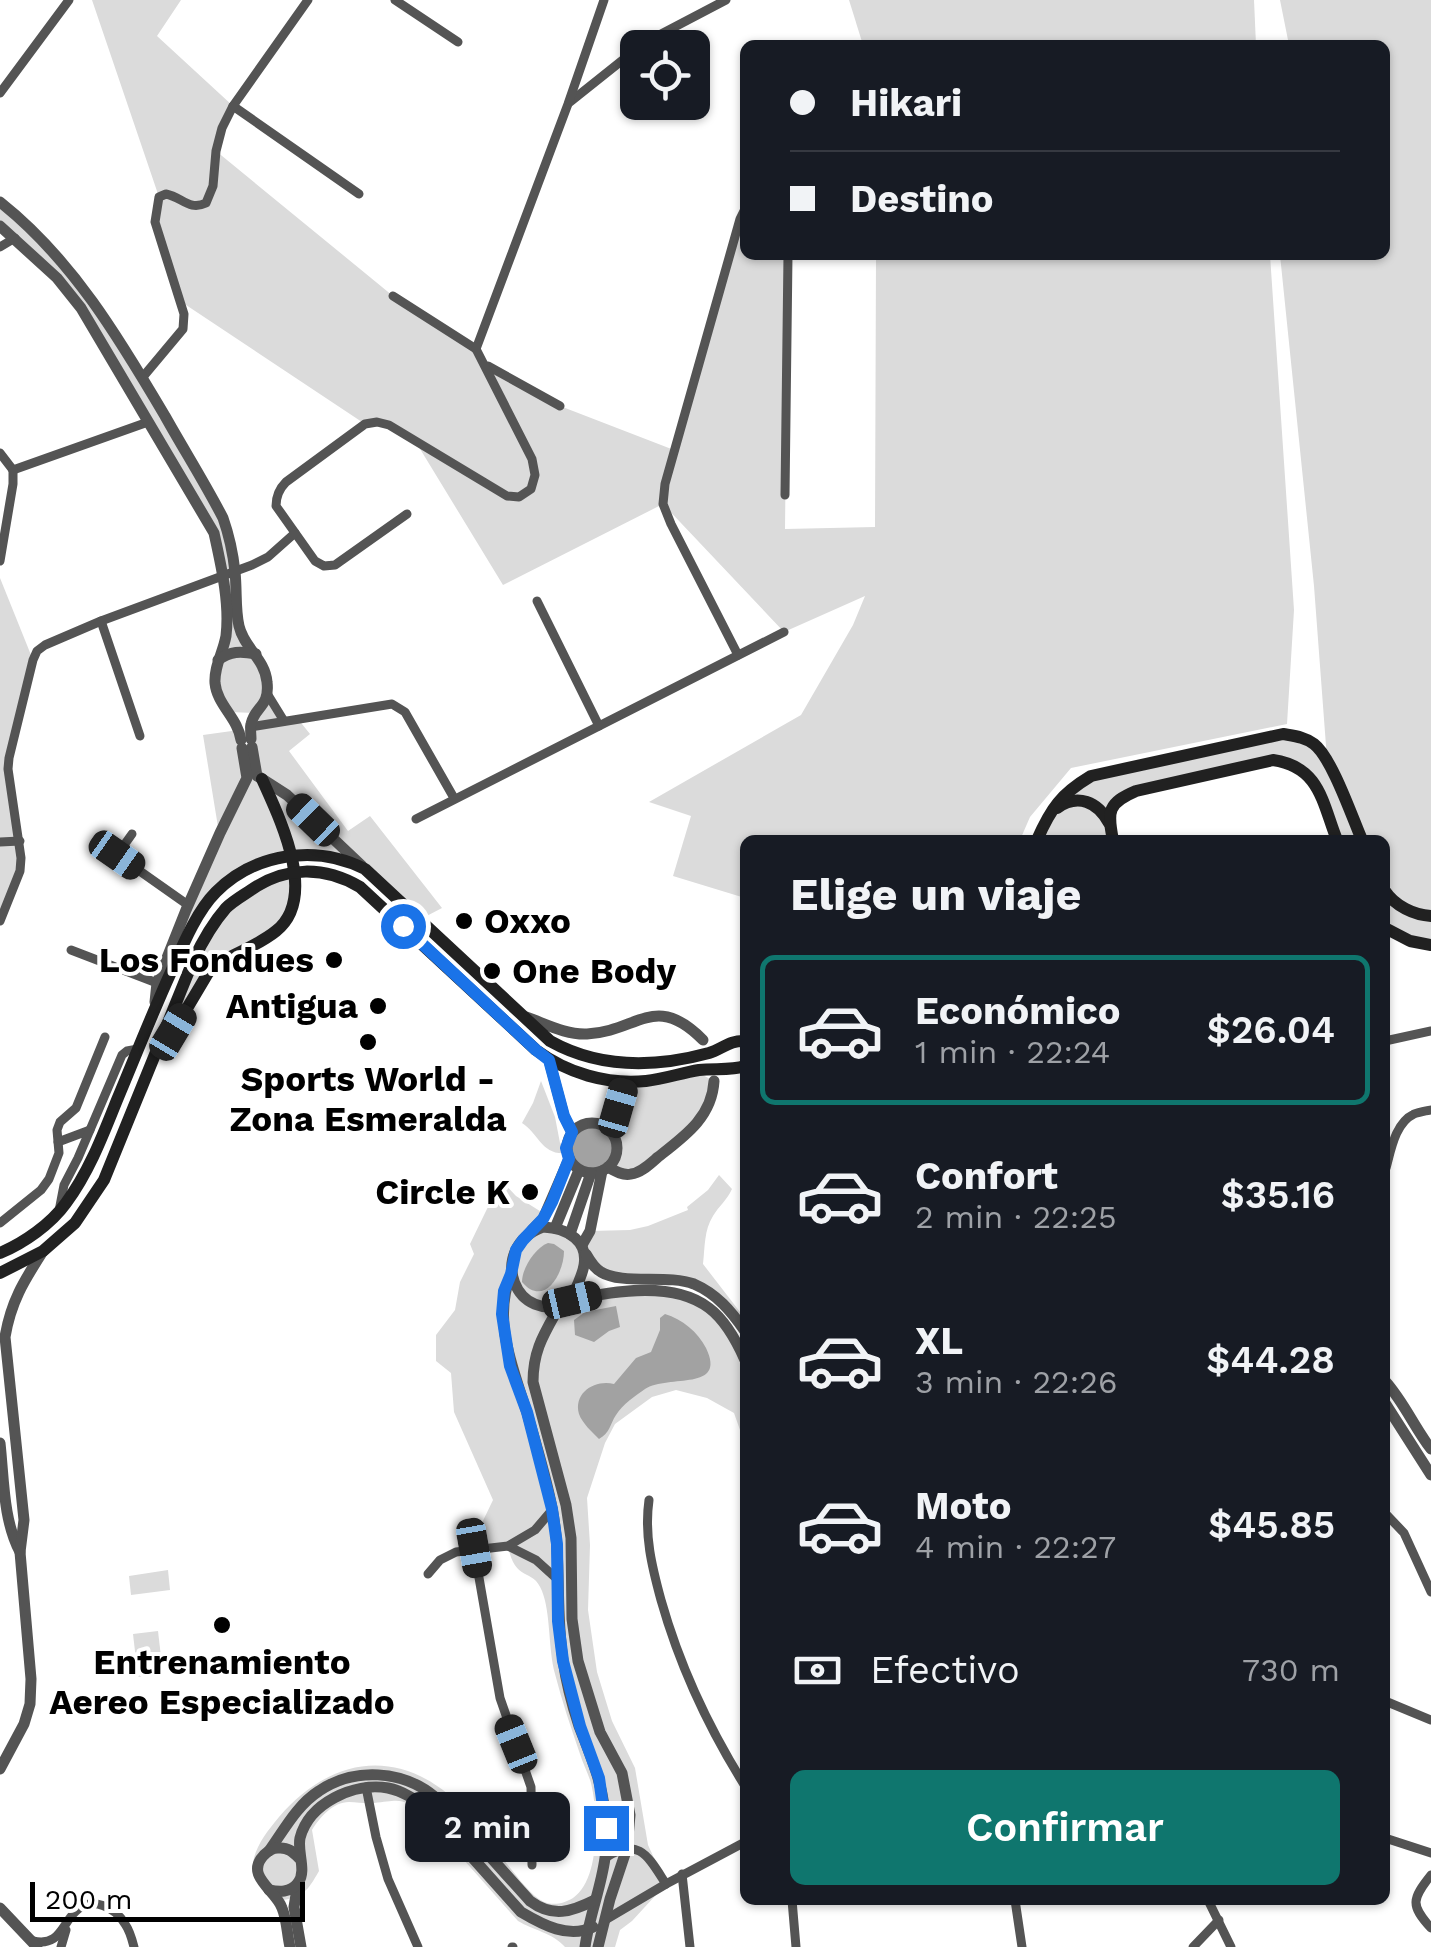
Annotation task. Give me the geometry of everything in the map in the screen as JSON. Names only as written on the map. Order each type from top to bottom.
[{"type":"main road","points":[[1039,835],[1047,816],[1070,788],[1091,776],[1283,734],[1304,738],[1317,746],[1328,761],[1360,835]]},
{"type":"main road","points":[[1111,833],[1109,814],[1113,804],[1136,791],[1273,760],[1291,763],[1314,783],[1335,835]]},
{"type":"main road","points":[[146,1078],[215,965],[279,930],[287,920],[295,886],[289,842],[255,778]]},
{"type":"main road","points":[[1047,816],[1062,803],[1076,799],[1089,802],[1102,810],[1111,833]]},
{"type":"main road","points":[[0,1253],[22,1244],[65,1206],[92,1161],[189,933],[214,894],[238,875],[267,860],[310,855],[354,863],[365,869],[550,1041],[568,1052],[622,1065],[651,1063],[713,1052],[740,1038]]},
{"type":"main road","points":[[0,1273],[43,1251],[75,1223],[104,1180],[193,961],[211,927],[230,904],[282,873],[310,870],[346,879],[360,887],[536,1050],[564,1068],[625,1083],[740,1069]]},
{"type":"main road","points":[[1390,896],[1400,905],[1431,916]]},
{"type":"main road","points":[[1390,931],[1410,942],[1431,945]]},
{"type":"main road","points":[[713,1052],[715,1074]]},
{"type":"street","points":[[0,93],[4,80],[68,0]]},
{"type":"street","points":[[142,378],[183,329],[184,321],[155,222],[159,198],[166,194],[177,196],[197,207],[206,203],[222,128],[233,106],[308,0]]},
{"type":"street","points":[[395,0],[458,42]]},
{"type":"street","points":[[476,350],[604,0]]},
{"type":"street","points":[[568,104],[644,43],[726,0]]},
{"type":"street","points":[[233,106],[358,194]]},
{"type":"street","points":[[0,202],[42,237],[69,268],[172,428],[228,534],[226,638],[218,660],[216,688],[220,701],[248,743],[255,778],[220,833],[188,905],[156,984],[154,1011]]},
{"type":"street","points":[[738,655],[664,504],[665,484],[740,220]]},
{"type":"street","points":[[0,226],[57,278],[81,308],[214,533],[229,573],[242,636],[264,667],[268,695],[284,721]]},
{"type":"street","points":[[0,247],[14,238]]},
{"type":"street","points":[[785,495],[788,260]]},
{"type":"street","points":[[393,296],[476,350],[532,458],[535,475],[531,489],[519,497],[507,496],[378,422],[364,424],[280,488],[276,506],[315,561],[324,566],[335,565],[408,514]]},
{"type":"street","points":[[115,364],[128,356]]},
{"type":"street","points":[[486,365],[560,406]]},
{"type":"street","points":[[13,470],[148,422]]},
{"type":"street","points":[[158,438],[172,428]]},
{"type":"street","points":[[0,453],[13,470],[0,561]]},
{"type":"street","points":[[0,921],[20,871],[20,841],[8,779],[8,758],[38,651],[101,621],[268,557],[295,532]]},
{"type":"street","points":[[538,601],[599,726]]},
{"type":"street","points":[[101,621],[140,736]]},
{"type":"street","points":[[416,819],[784,632]]},
{"type":"street","points":[[218,660],[229,652],[256,654]]},
{"type":"street","points":[[230,712],[257,712],[268,695]]},
{"type":"street","points":[[248,743],[284,721],[392,704],[405,712],[454,798]]},
{"type":"street","points":[[248,743],[257,712]]},
{"type":"street","points":[[255,778],[287,795],[365,869]]},
{"type":"street","points":[[132,834],[117,855],[188,905]]},
{"type":"street","points":[[0,842],[20,841]]},
{"type":"street","points":[[71,950],[156,984]]},
{"type":"street","points":[[522,1015],[567,1032],[586,1034],[639,1018],[670,1017],[689,1025],[703,1040]]},
{"type":"street","points":[[1390,1041],[1431,1031]]},
{"type":"street","points":[[0,1223],[41,1190],[56,1167],[60,1122],[76,1108],[106,1036]]},
{"type":"street","points":[[58,1211],[64,1186],[122,1055],[138,1049]]},
{"type":"street","points":[[549,1060],[572,1132]]},
{"type":"street","points":[[569,1159],[595,1170],[619,1173],[632,1174],[644,1168],[690,1131],[708,1107],[715,1074]]},
{"type":"street","points":[[611,1132],[625,1083]]},
{"type":"street","points":[[1390,1153],[1405,1122],[1414,1113],[1431,1110]]},
{"type":"street","points":[[571,1230],[595,1170],[615,1158],[617,1150],[611,1132],[594,1123],[572,1132],[566,1148],[569,1159],[543,1219],[516,1250],[502,1314],[510,1366],[527,1412],[552,1509],[563,1661],[599,1778],[605,1816],[605,1858],[585,1947]]},
{"type":"street","points":[[58,1147],[90,1130]]},
{"type":"street","points":[[58,1147],[84,1145]]},
{"type":"street","points":[[531,1232],[556,1224],[584,1192]]},
{"type":"street","points":[[584,1192],[590,1231],[584,1267],[538,1346],[533,1382],[566,1506],[578,1661],[600,1732],[628,1793],[627,1848],[598,1947]]},
{"type":"street","points":[[556,1224],[571,1230],[597,1270],[611,1277],[690,1282],[717,1297],[740,1324]]},
{"type":"street","points":[[0,1769],[24,1724],[31,1679],[20,1552],[24,1520],[5,1336],[18,1289],[43,1251]]},
{"type":"street","points":[[511,1274],[515,1287],[534,1304],[564,1304],[606,1292],[645,1289],[683,1296],[709,1308],[740,1351]]},
{"type":"street","points":[[1390,1387],[1431,1448]]},
{"type":"street","points":[[1390,1411],[1431,1476]]},
{"type":"street","points":[[0,1443],[9,1523],[20,1552]]},
{"type":"street","points":[[649,1500],[648,1538],[670,1634],[692,1692],[740,1778]]},
{"type":"street","points":[[428,1574],[440,1560],[456,1552],[508,1546],[535,1530],[552,1509]]},
{"type":"street","points":[[1390,1518],[1404,1532],[1431,1592]]},
{"type":"street","points":[[508,1546],[536,1560],[557,1579]]},
{"type":"street","points":[[474,1548],[500,1698],[531,1787],[532,1865]]},
{"type":"street","points":[[1390,1704],[1431,1720]]},
{"type":"street","points":[[290,1947],[283,1910],[262,1884],[258,1866],[298,1809],[317,1792],[340,1779],[364,1774],[416,1784],[437,1798],[530,1901],[550,1912],[564,1913],[595,1900]]},
{"type":"street","points":[[366,1788],[388,1879],[418,1947]]},
{"type":"street","points":[[301,1947],[294,1907],[301,1876],[300,1839],[306,1822],[321,1806],[344,1793],[388,1788],[411,1797],[429,1809],[521,1912],[570,1934],[587,1930],[740,1845]]},
{"type":"street","points":[[1390,1840],[1431,1853]]},
{"type":"street","points":[[269,1850],[286,1848],[299,1858]]},
{"type":"street","points":[[605,1858],[627,1848],[638,1850],[650,1859],[666,1884]]},
{"type":"street","points":[[682,1874],[690,1947]]},
{"type":"street","points":[[1431,1875],[1414,1902],[1416,1912],[1431,1928]]},
{"type":"street","points":[[269,1890],[290,1890],[298,1883]]},
{"type":"street","points":[[61,1947],[74,1912],[88,1904],[111,1909],[124,1920],[134,1947]]},
{"type":"street","points":[[792,1905],[796,1947]]},
{"type":"street","points":[[1016,1905],[1022,1947]]},
{"type":"street","points":[[1210,1905],[1230,1947]]},
{"type":"street","points":[[0,1908],[32,1945],[49,1942],[68,1923]]},
{"type":"street","points":[[560,1930],[564,1913]]},
{"type":"street","points":[[1192,1947],[1218,1920]]},
{"type":"shaded area","points":[[92,0],[181,0],[157,36],[233,106],[216,151],[393,296],[476,349],[486,365],[560,406],[674,450],[740,226],[740,260],[788,260],[785,529],[875,527],[876,260],[1270,260],[1294,610],[1287,724],[1071,768],[1030,817],[1022,835],[740,835],[740,896],[673,876],[691,816],[649,802],[801,715],[853,625],[865,596],[784,632],[663,504],[503,585],[414,439],[389,425],[365,424],[177,299],[155,222],[159,197]]},
{"type":"shaded area","points":[[849,0],[1254,0],[1256,40],[861,40]]},
{"type":"shaded area","points":[[1280,0],[1431,0],[1431,945],[1390,930],[1390,835],[1335,835],[1314,783],[1291,763],[1136,791],[1113,804],[1113,835],[1039,835],[1047,816],[1091,776],[1283,734],[1304,738],[1327,759],[1314,586],[1281,260],[1390,260],[1390,40],[1288,40]]},
{"type":"shaded area","points":[[0,205],[69,268],[223,518],[239,624],[264,667],[268,695],[284,721],[298,719],[310,734],[289,751],[348,831],[370,816],[442,908],[419,920],[353,863],[282,856],[214,894],[154,1011],[219,833],[203,735],[239,730],[255,761],[255,713],[229,712],[215,673],[226,638],[214,533],[81,308],[0,226]]},
{"type":"shaded area","points":[[0,578],[33,660],[9,758],[21,858],[0,921]]},
{"type":"shaded area","points":[[282,873],[295,886],[287,919],[208,973],[146,1078],[218,918]]},
{"type":"shaded area","points":[[695,1071],[714,1081],[708,1107],[644,1169],[619,1173],[611,1165],[613,1135],[625,1083]]},
{"type":"shaded area","points":[[541,1081],[560,1143],[567,1153],[546,1148],[522,1123]]},
{"type":"shaded area","points":[[592,1123],[610,1130],[617,1148],[610,1166],[592,1173],[574,1166],[567,1148],[574,1130]]},
{"type":"shaded area","points":[[719,1175],[732,1189],[710,1221],[703,1264],[740,1312],[740,1321],[690,1283],[611,1277],[586,1255],[571,1300],[645,1289],[709,1307],[740,1353],[740,1430],[734,1413],[707,1398],[676,1390],[652,1397],[615,1424],[587,1498],[588,1610],[597,1672],[612,1721],[635,1768],[648,1845],[666,1884],[620,1930],[615,1947],[565,1947],[518,1921],[412,1806],[396,1801],[349,1802],[332,1807],[312,1830],[319,1871],[311,1884],[299,1895],[279,1901],[252,1871],[257,1849],[269,1830],[297,1798],[317,1783],[359,1767],[381,1766],[426,1779],[448,1794],[539,1899],[563,1903],[582,1889],[589,1876],[595,1844],[593,1795],[555,1674],[545,1600],[534,1579],[515,1565],[508,1546],[474,1549],[493,1500],[454,1412],[451,1373],[436,1361],[436,1335],[455,1310],[460,1282],[474,1254],[470,1244],[501,1180],[516,1196],[543,1213],[543,1227],[582,1245],[590,1231],[630,1230],[688,1210]]},
{"type":"shaded area","points":[[548,1243],[564,1251],[561,1269],[545,1290],[530,1289],[522,1282],[524,1271],[534,1254]]},
{"type":"shaded area","points":[[616,1306],[620,1327],[594,1342],[575,1335],[574,1320],[585,1312]]},
{"type":"shaded area","points":[[665,1314],[699,1337],[706,1348],[709,1371],[692,1379],[645,1389],[622,1407],[599,1439],[580,1417],[579,1399],[593,1385],[614,1384],[636,1358],[651,1352],[660,1330],[660,1318]]},
{"type":"shaded area","points":[[168,1570],[170,1590],[131,1595],[129,1576]]},
{"type":"shaded area","points":[[158,1631],[163,1674],[138,1677],[133,1634]]},
{"type":"place","name":"Oxxo","points":[[464,921]]},
{"type":"place","name":"Los Fondues","points":[[334,960]]},
{"type":"place","name":"One Body","points":[[492,971]]},
{"type":"place","name":"Antigua","points":[[378,1006]]},
{"type":"place","name":"Sports World - Zona Esmeralda","points":[[368,1042]]},
{"type":"place","name":"Circle K","points":[[530,1192]]},
{"type":"place","name":"Entrenamiento Aereo Especializado","points":[[222,1625]]},
{"type":"route","points":[[403,926],[549,1060],[572,1132],[566,1148],[569,1159],[552,1202],[516,1250],[502,1314],[510,1366],[527,1412],[552,1509],[563,1661],[570,1694],[599,1778],[606,1828]]}]
